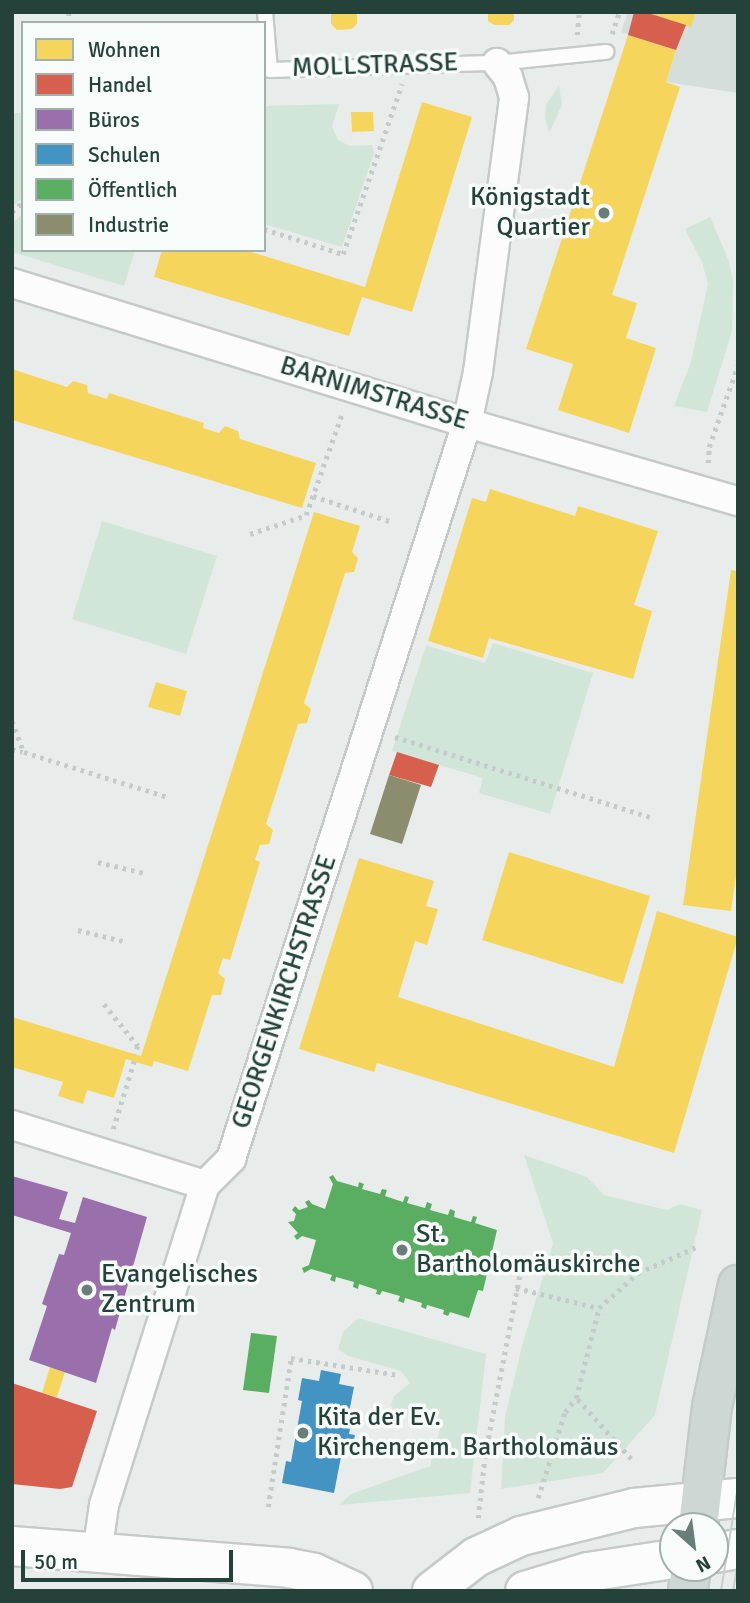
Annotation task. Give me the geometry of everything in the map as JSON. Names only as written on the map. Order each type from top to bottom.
[{"type":"main road","points":[[713,1508],[712,1407],[738,1285]]},
{"type":"street","name":"GEORGENKIRCHSTRASSE","points":[[97,1554],[104,1505],[205,1185],[231,1159],[467,423],[478,372],[514,97],[508,77],[497,63]]},
{"type":"street","name":"BARNIMSTRASSE","points":[[12,283],[467,423],[738,501]]},
{"type":"street","points":[[12,1125],[205,1185]]},
{"type":"street","points":[[432,1591],[476,1557],[522,1536],[634,1508],[713,1508]]},
{"type":"street","points":[[12,1546],[289,1568],[314,1573],[353,1591]]},
{"type":"street","points":[[525,1591],[588,1572],[659,1561]]},
{"type":"lane","name":"MOLLSTRASSE","points":[[266,24],[270,70],[497,63],[606,52]]},
{"type":"path","points":[[577,35],[579,13]]},
{"type":"path","points":[[266,230],[343,254],[408,64]]},
{"type":"path","points":[[707,492],[709,447],[738,365]]},
{"type":"path","points":[[250,534],[306,515],[352,387]]},
{"type":"path","points":[[313,496],[392,522]]},
{"type":"path","points":[[12,721],[24,752]]},
{"type":"path","points":[[369,729],[651,817]]},
{"type":"path","points":[[12,749],[168,797]]},
{"type":"path","points":[[98,862],[144,873]]},
{"type":"path","points":[[78,930],[123,941]]},
{"type":"path","points":[[104,1004],[138,1046],[106,1154]]},
{"type":"path","points":[[537,1501],[565,1412],[576,1398],[599,1308],[638,1273],[696,1247]]},
{"type":"path","points":[[478,1518],[485,1455],[523,1257]]},
{"type":"path","points":[[516,1288],[599,1308]]},
{"type":"path","points":[[268,1507],[291,1358],[398,1375]]},
{"type":"path","points":[[576,1398],[631,1459]]},
{"type":"shaded area","points":[[628,12],[738,12],[738,93],[666,82],[676,50],[621,32]]},
{"type":"green space","points":[[559,85],[562,105],[549,133],[545,118],[546,105]]},
{"type":"green space","points":[[339,104],[332,126],[338,140],[350,146],[372,145],[374,153],[342,247],[266,225],[266,106]]},
{"type":"green space","points":[[12,113],[21,113],[21,199],[12,206]]},
{"type":"green space","points":[[21,216],[21,252],[134,252],[124,286],[12,252],[12,223]]},
{"type":"green space","points":[[710,217],[729,261],[733,281],[732,331],[707,412],[674,406],[691,362],[708,284],[702,262],[685,229]]},
{"type":"green space","points":[[102,521],[217,556],[186,654],[72,619]]},
{"type":"green space","points":[[493,643],[593,673],[550,814],[479,793],[483,778],[392,751],[426,645],[485,663]]},
{"type":"green space","points":[[524,1155],[587,1177],[604,1195],[667,1210],[680,1204],[702,1210],[655,1415],[603,1473],[501,1489],[505,1417],[522,1346],[553,1243]]},
{"type":"green space","points":[[358,1318],[486,1354],[470,1493],[339,1505],[351,1494],[430,1466],[441,1425],[394,1412],[391,1405],[394,1396],[410,1383],[401,1371],[348,1356],[338,1349],[343,1332]]},
{"type":"building: Wohnen","points":[[331,12],[357,12],[357,24],[352,29],[337,30],[331,24]]},
{"type":"building: Wohnen","points":[[488,12],[514,12],[514,20],[509,25],[494,25],[488,21]]},
{"type":"building: Wohnen","points":[[647,12],[696,12],[691,27]]},
{"type":"building: Wohnen","name":"Königstadt Quartier","points":[[628,35],[676,50],[666,82],[680,87],[612,295],[637,303],[626,338],[656,348],[629,433],[558,410],[573,364],[526,349]]},
{"type":"building: Wohnen","points":[[422,102],[472,117],[412,312],[362,297],[349,336],[154,277],[161,252],[251,252],[365,287]]},
{"type":"building: Wohnen","points":[[351,112],[373,112],[374,131],[352,132]]},
{"type":"building: Wohnen","points":[[12,369],[67,387],[73,381],[87,385],[88,393],[107,399],[109,393],[204,423],[203,428],[219,433],[225,426],[238,431],[240,439],[316,463],[302,508],[12,420]]},
{"type":"building: Wohnen","points":[[490,489],[575,516],[578,506],[658,531],[634,605],[652,611],[633,679],[489,638],[483,658],[428,641],[472,498],[486,502]]},
{"type":"building: Wohnen","points":[[314,512],[360,526],[352,552],[358,558],[354,572],[345,573],[304,703],[311,709],[307,723],[298,724],[266,824],[273,830],[269,844],[260,845],[255,860],[260,862],[230,960],[223,958],[218,973],[225,979],[221,995],[212,995],[188,1071],[154,1061],[152,1067],[126,1059],[114,1098],[87,1090],[83,1104],[58,1096],[63,1082],[12,1067],[12,1017],[141,1056]]},
{"type":"building: Wohnen","points":[[731,570],[738,571],[738,862],[731,911],[683,905]]},
{"type":"building: Wohnen","points":[[156,682],[187,691],[180,716],[148,707]]},
{"type":"building: Wohnen","points":[[509,852],[650,896],[623,984],[482,940]]},
{"type":"building: Wohnen","points":[[359,858],[434,881],[426,906],[438,909],[427,945],[415,941],[398,997],[614,1067],[657,911],[738,937],[674,1153],[377,1063],[374,1072],[299,1049]]},
{"type":"building: Wohnen","points":[[50,1367],[65,1372],[57,1397],[42,1393]]},
{"type":"building: Handel","points":[[634,12],[645,12],[686,25],[676,50],[628,35]]},
{"type":"building: Handel","points":[[397,752],[439,765],[431,787],[389,775]]},
{"type":"building: Handel","points":[[12,1383],[97,1411],[72,1487],[60,1489],[12,1484]]},
{"type":"building: Büros","name":"Evangelisches Zentrum","points":[[12,1176],[68,1192],[59,1219],[75,1223],[83,1197],[147,1217],[115,1330],[112,1328],[96,1383],[29,1360],[47,1306],[42,1304],[59,1254],[64,1255],[71,1233],[12,1215]]},
{"type":"building: Schulen","points":[[321,1370],[341,1374],[339,1384],[354,1387],[346,1428],[350,1429],[349,1434],[355,1435],[352,1451],[346,1451],[345,1457],[341,1457],[334,1493],[282,1483],[286,1461],[291,1462],[302,1401],[298,1400],[302,1378],[319,1381]]},
{"type":"building: Öffentlich","name":"St. Bartholomäuskirche","points":[[333,1175],[337,1181],[358,1187],[359,1182],[364,1184],[362,1189],[380,1194],[382,1189],[387,1190],[385,1196],[403,1202],[405,1196],[409,1197],[407,1203],[425,1208],[427,1202],[432,1204],[430,1210],[448,1215],[450,1209],[455,1211],[454,1217],[471,1222],[473,1216],[477,1217],[475,1223],[497,1230],[483,1291],[478,1290],[469,1318],[450,1312],[448,1316],[443,1314],[444,1310],[427,1305],[426,1309],[421,1307],[422,1303],[405,1298],[404,1303],[398,1301],[400,1296],[382,1291],[380,1295],[376,1294],[377,1290],[359,1284],[358,1289],[353,1287],[354,1282],[336,1277],[335,1282],[330,1280],[332,1275],[311,1269],[304,1273],[302,1268],[309,1265],[316,1240],[302,1236],[297,1240],[294,1236],[298,1233],[288,1222],[294,1221],[296,1214],[292,1210],[295,1206],[299,1210],[308,1207],[305,1202],[309,1200],[325,1209],[333,1184],[329,1177]]},
{"type":"building: Öffentlich","points":[[251,1333],[277,1336],[269,1393],[243,1390]]},
{"type":"building: Industrie","points":[[389,775],[421,785],[402,844],[370,834]]},
{"type":"tram line","points":[[721,1591],[738,1486]]},
{"type":"tram line","points":[[733,1591],[738,1562]]},
{"type":"place","name":"Königstadt Quartier","points":[[604,213]]},
{"type":"place","name":"St. Bartholomäuskirche","points":[[402,1250]]},
{"type":"place","name":"Evangelisches Zentrum","points":[[87,1290]]},
{"type":"place","name":"Kita der Ev. Kirchengem. Bartholomäus","points":[[303,1433]]}]
